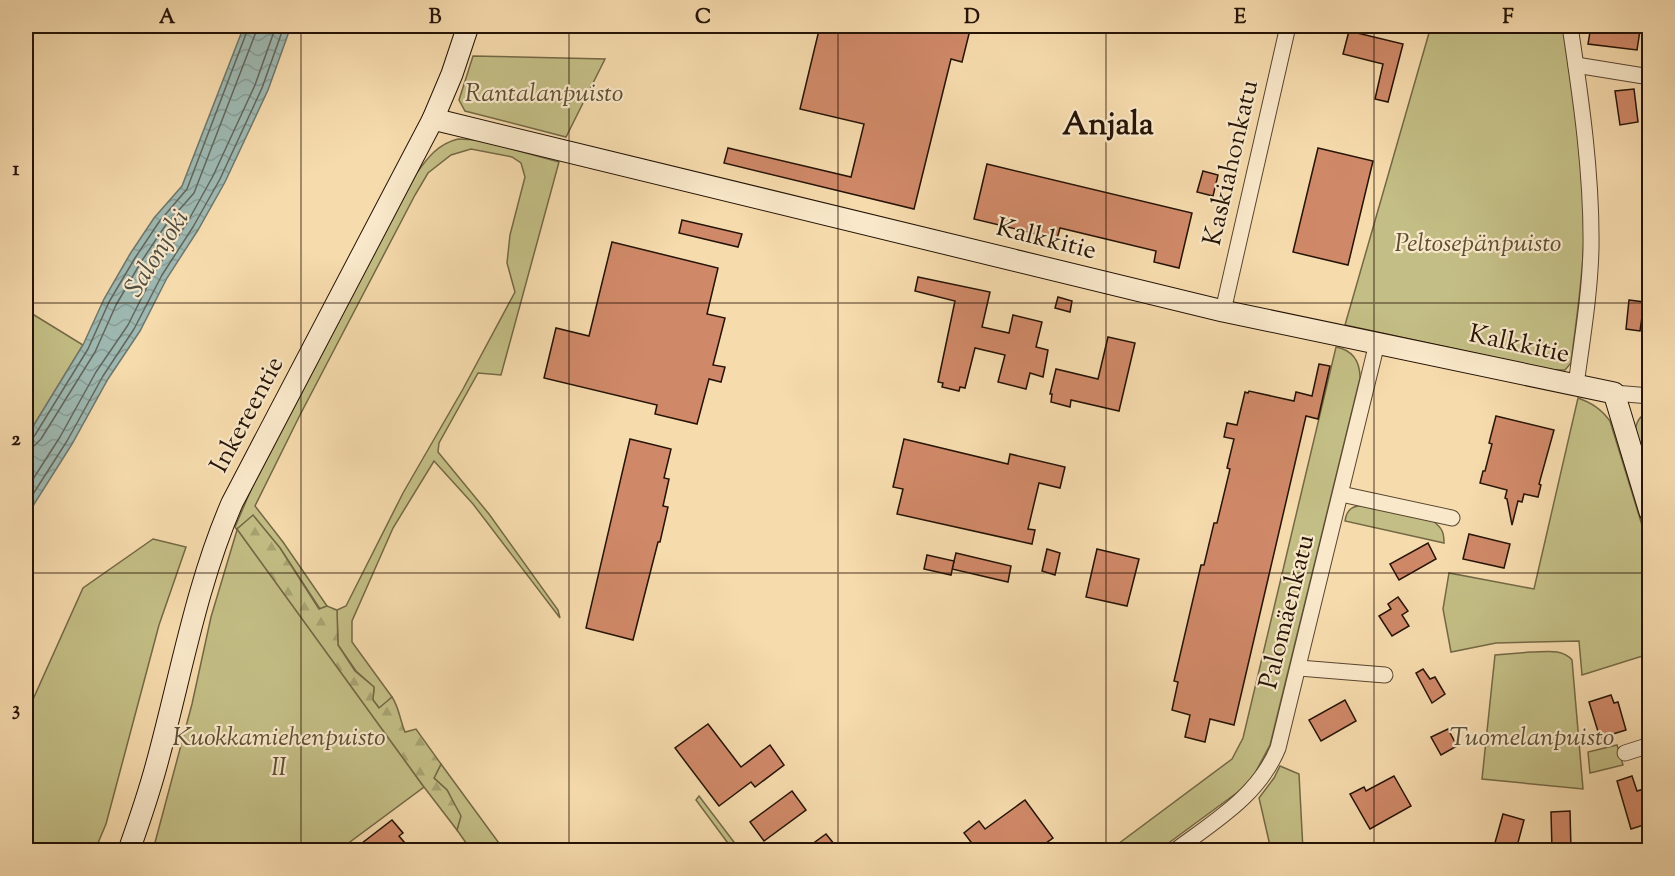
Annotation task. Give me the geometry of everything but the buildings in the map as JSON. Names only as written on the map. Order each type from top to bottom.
[{"type":"street","name":"Inkereentie","points":[[129,850],[157,765],[201,589],[217,539],[232,503],[433,119],[452,74],[468,26]]},
{"type":"street","name":"Kaskiahonkatu","points":[[1223,311],[1288,26]]},
{"type":"street","points":[[1570,26],[1576,65],[1591,223],[1590,266],[1576,385]]},
{"type":"street","points":[[1576,65],[1650,77]]},
{"type":"street","name":"Kalkkitie","points":[[433,119],[1223,311],[1614,393],[1650,396]]},
{"type":"street","name":"Palomäenkatu","points":[[1176,850],[1235,806],[1263,779],[1281,742],[1377,343]]},
{"type":"street","points":[[1614,393],[1650,512]]},
{"type":"street","points":[[1341,494],[1452,518]]},
{"type":"street","points":[[1299,668],[1385,675]]},
{"type":"street","points":[[1626,753],[1650,746]]},
{"type":"green space","name":"Peltosepänpuisto","points":[[1431,26],[1563,26],[1578,130],[1584,210],[1579,300],[1571,363],[1565,370],[1553,370],[1345,325]]},
{"type":"green space","name":"Rantalanpuisto","points":[[473,56],[605,59],[566,137],[465,111],[459,100]]},
{"type":"green space","name":"Kuokkamiehenpuisto II","points":[[458,139],[479,140],[559,162],[501,375],[478,373],[439,443],[438,452],[489,514],[558,610],[560,618],[473,504],[434,461],[393,528],[352,621],[352,642],[392,697],[380,709],[373,700],[374,687],[356,671],[338,645],[337,610],[346,606],[403,493],[515,292],[507,263],[510,235],[525,177],[521,163],[512,157],[471,149],[451,155],[428,173],[300,415],[255,506],[327,606],[320,609],[280,548],[253,516],[237,529],[424,787],[339,850],[153,850],[192,704],[211,617],[237,530],[235,527],[262,464],[416,174],[434,152]]},
{"type":"green space","points":[[26,310],[83,345],[26,438]]},
{"type":"green space","points":[[1336,347],[1342,348],[1354,357],[1360,378],[1270,745],[1254,775],[1242,789],[1159,850],[1110,850],[1232,759],[1243,738]]},
{"type":"green space","points":[[1578,398],[1596,407],[1610,421],[1649,548],[1649,654],[1582,675],[1579,641],[1496,643],[1451,652],[1443,609],[1449,573],[1534,589]]},
{"type":"green space","points":[[1649,412],[1649,486],[1635,433],[1639,420]]},
{"type":"green space","points":[[1365,505],[1433,521],[1442,530],[1444,543],[1345,521],[1351,508]]},
{"type":"green space","points":[[253,515],[280,548],[319,609],[327,606],[337,610],[338,645],[355,671],[374,687],[373,700],[379,708],[392,697],[405,732],[416,729],[441,764],[434,778],[447,790],[461,816],[457,830],[237,529]]},
{"type":"green space","points":[[153,539],[186,547],[159,625],[106,824],[95,850],[26,850],[26,715],[83,588]]},
{"type":"green space","name":"Tuomelanpuisto","points":[[1558,652],[1572,660],[1583,789],[1482,779],[1495,655]]},
{"type":"green space","name":"Tuomelanpuisto","points":[[1617,745],[1623,765],[1590,773],[1588,752]]},
{"type":"green space","points":[[441,764],[504,850],[471,850],[457,830],[460,816],[447,790],[434,778]]},
{"type":"green space","points":[[1280,766],[1299,774],[1303,850],[1271,850],[1259,798]]},
{"type":"green space","points":[[699,796],[740,850],[733,850],[696,800]]},
{"type":"water","name":"Salonjoki","points":[[244,26],[291,26],[268,90],[225,182],[198,230],[167,278],[140,331],[108,379],[72,444],[26,517],[26,438],[83,345],[104,299],[130,254],[154,218],[182,186]]},
{"type":"district","name":"Anjala","points":[[1108,126]]}]
